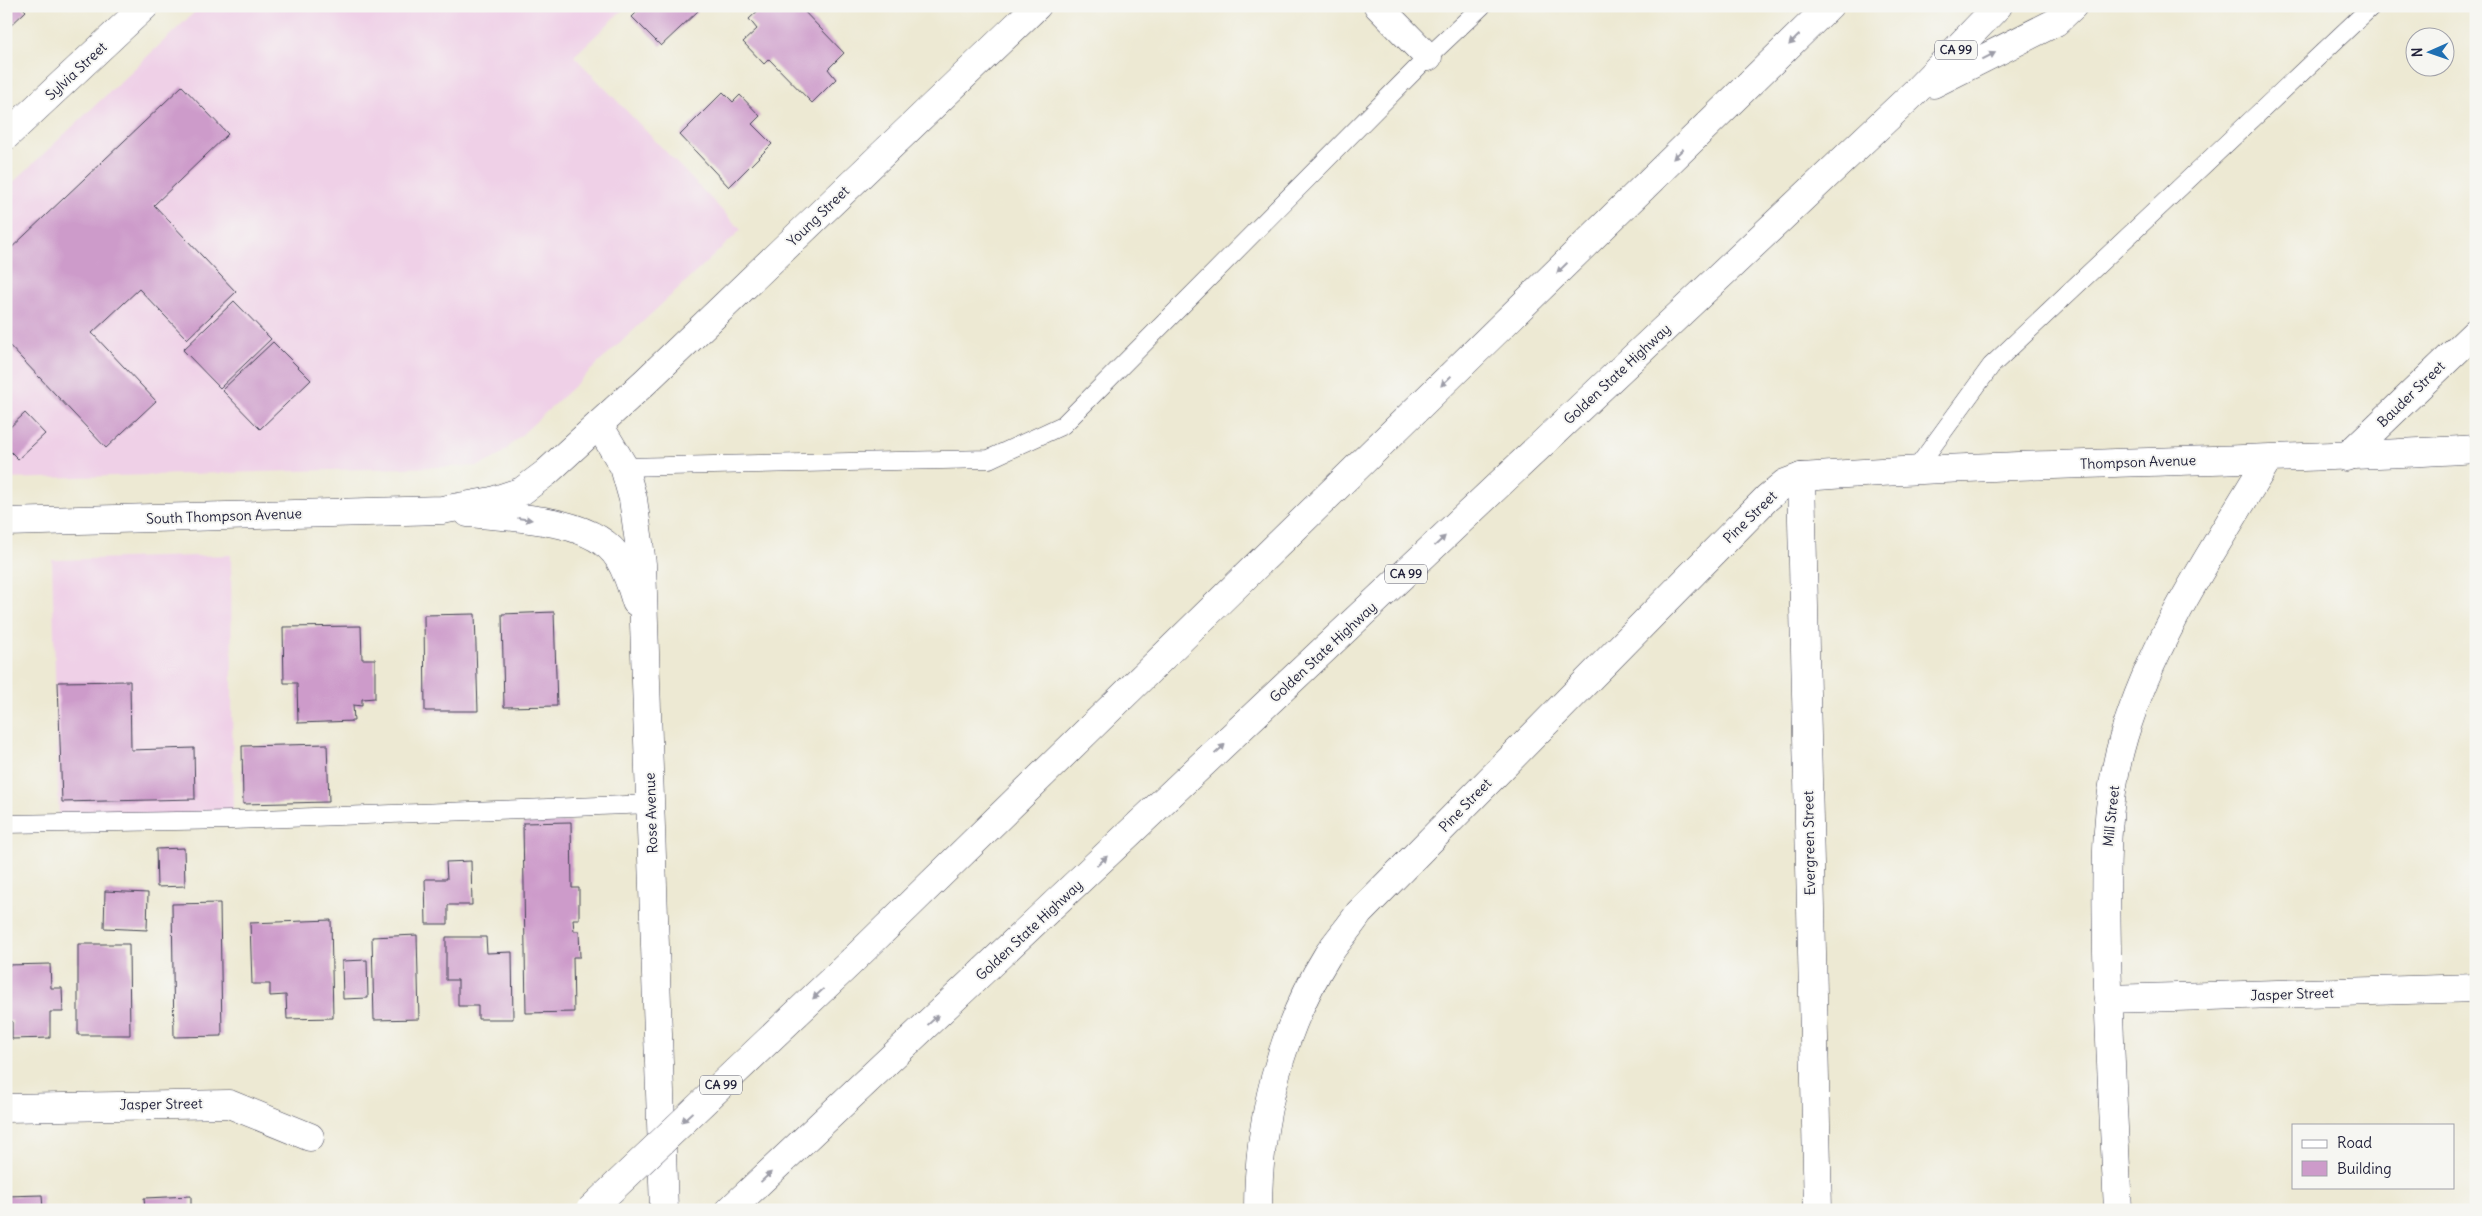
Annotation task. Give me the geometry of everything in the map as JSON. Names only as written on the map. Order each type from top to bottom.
[{"type":"main road","name":"Sylvia Street","points":[[6,136],[145,6]]},
{"type":"main road","name":"Young Street","points":[[599,425],[1037,6]]},
{"type":"main road","points":[[1378,6],[1428,57]]},
{"type":"main road","name":"CA 99","points":[[590,1210],[853,960],[1829,6]]},
{"type":"main road","name":"Golden State Highway","points":[[730,1210],[1914,93],[1998,6]]},
{"type":"main road","points":[[1914,93],[2056,22],[2072,6]]},
{"type":"main road","name":"Bauder Street","points":[[2346,457],[2476,332]]},
{"type":"main road","name":"Rose Avenue","points":[[599,425],[624,467],[633,499],[642,564],[664,1210]]},
{"type":"main road","name":"South Thompson Avenue","points":[[442,510],[492,501],[522,490],[546,473],[599,425]]},
{"type":"main road","name":"Thompson Avenue","points":[[1801,476],[1916,469],[2346,457],[2476,449]]},
{"type":"main road","name":"Mill Street","points":[[2118,1210],[2108,999],[2106,880],[2111,804],[2124,737],[2144,680],[2180,607],[2268,459]]},
{"type":"main road","name":"Pine Street","points":[[1258,1210],[1261,1153],[1269,1103],[1282,1052],[1304,999],[1328,955],[1359,914],[1760,505],[1785,484],[1801,476]]},
{"type":"main road","name":"Evergreen Street","points":[[1801,476],[1818,1210]]},
{"type":"main road","name":"South Thompson Avenue","points":[[6,522],[442,510],[530,519],[575,527],[600,541],[618,558],[633,590],[645,640]]},
{"type":"main road","name":"Jasper Street","points":[[2108,999],[2476,988]]},
{"type":"main road","name":"Jasper Street","points":[[6,1108],[229,1104],[310,1137]]},
{"type":"lane","points":[[624,467],[989,459],[1063,425],[1428,57],[1482,6]]},
{"type":"lane","points":[[1916,469],[1991,366],[2372,6]]},
{"type":"lane","points":[[6,824],[233,820],[651,804]]},
{"type":"shaded area","points":[[201,6],[624,6],[625,8],[574,56],[741,230],[499,456],[479,466],[6,479],[6,189]]},
{"type":"shaded area","points":[[231,555],[233,820],[59,823],[52,560]]},
{"type":"building","points":[[6,6],[21,6],[26,11],[6,30]]},
{"type":"building","points":[[643,6],[694,6],[698,11],[661,46],[632,17]]},
{"type":"building","points":[[763,6],[799,6],[844,53],[828,69],[836,79],[812,103],[769,59],[764,64],[743,42],[757,29],[749,19]]},
{"type":"building","points":[[182,86],[228,134],[154,205],[236,292],[187,339],[139,289],[92,333],[156,401],[106,448],[6,342],[6,253]]},
{"type":"building","points":[[723,92],[733,102],[740,95],[760,116],[752,124],[772,144],[729,187],[680,135]]},
{"type":"building","points":[[234,301],[271,339],[220,388],[183,350]]},
{"type":"building","points":[[273,342],[311,380],[260,429],[222,390]]},
{"type":"building","points":[[25,413],[45,434],[18,459],[6,447],[6,431]]},
{"type":"building","points":[[554,612],[557,706],[504,707],[502,614]]},
{"type":"building","points":[[475,614],[478,711],[425,711],[424,615]]},
{"type":"building","points":[[361,626],[362,659],[375,659],[375,698],[362,699],[362,706],[353,705],[354,721],[298,723],[297,683],[284,683],[283,627]]},
{"type":"building","points":[[130,681],[131,750],[194,748],[195,799],[62,802],[58,682]]},
{"type":"building","points":[[327,744],[329,802],[243,804],[242,746]]},
{"type":"building","points":[[571,822],[572,888],[579,888],[579,919],[573,919],[574,931],[579,931],[580,957],[573,957],[574,1012],[526,1013],[523,823]]},
{"type":"building","points":[[184,848],[185,886],[157,887],[156,849]]},
{"type":"building","points":[[471,861],[472,905],[448,905],[448,924],[426,924],[425,879],[447,879],[446,862]]},
{"type":"building","points":[[105,891],[148,893],[147,930],[104,928]]},
{"type":"building","points":[[220,903],[222,1036],[174,1037],[172,904]]},
{"type":"building","points":[[331,920],[333,1018],[287,1019],[286,995],[270,996],[270,984],[252,984],[250,923]]},
{"type":"building","points":[[417,935],[419,1019],[374,1020],[372,937]]},
{"type":"building","points":[[446,937],[486,937],[487,953],[512,952],[513,1019],[478,1019],[478,1006],[458,1006],[458,980],[446,980]]},
{"type":"building","points":[[78,944],[129,944],[130,1035],[78,1035]]},
{"type":"building","points":[[367,960],[368,998],[343,999],[342,961]]},
{"type":"building","points":[[50,964],[51,988],[62,988],[63,1012],[50,1012],[50,1038],[12,1039],[12,1021],[6,1021],[6,965]]},
{"type":"building","points":[[42,1195],[43,1210],[6,1210],[6,1196]]},
{"type":"building","points":[[191,1196],[191,1210],[145,1210],[144,1198]]}]
